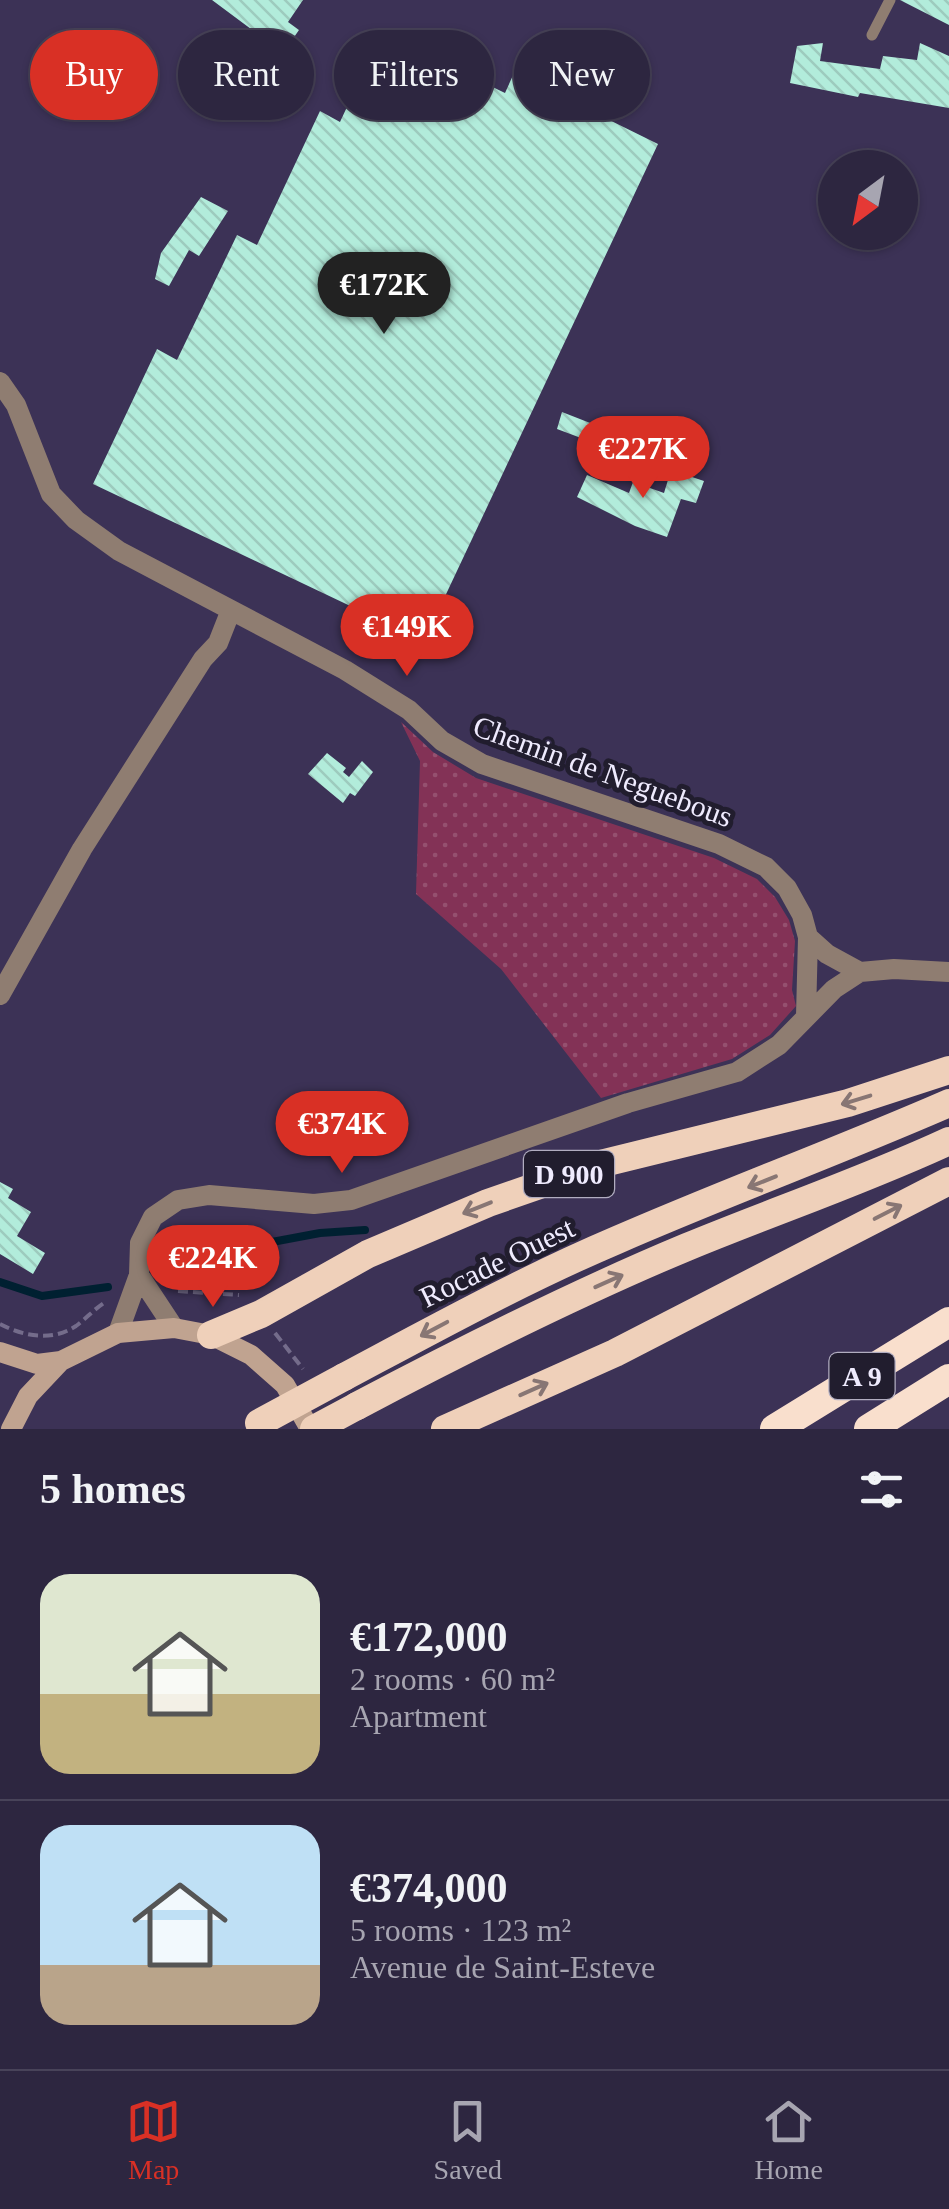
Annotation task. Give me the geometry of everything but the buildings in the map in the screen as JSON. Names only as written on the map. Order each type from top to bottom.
[{"type":"highway","name":"D 900","points":[[211,1336],[262,1314],[368,1254],[507,1196],[600,1164],[848,1103],[949,1070]]},
{"type":"highway","name":"Rocade Ouest","points":[[253,1426],[487,1300],[618,1240],[949,1103]]},
{"type":"highway","name":"Rocade Ouest","points":[[312,1429],[520,1320],[688,1246],[949,1141]]},
{"type":"highway","points":[[446,1429],[615,1353],[949,1180]]},
{"type":"highway","name":"A 9","points":[[775,1429],[949,1322]]},
{"type":"highway","name":"A 9","points":[[869,1429],[949,1379]]},
{"type":"main road","points":[[0,1352],[37,1364],[61,1361],[118,1333],[174,1328],[211,1336],[251,1355],[284,1385],[312,1429]]},
{"type":"main road","points":[[11,1429],[28,1396],[61,1361]]},
{"type":"street","name":"Chemin de Neguebous","points":[[0,382],[16,405],[52,494],[76,520],[119,551],[345,670],[410,710],[442,741],[482,764],[719,844],[766,868],[787,888],[802,915],[808,937]]},
{"type":"street","points":[[0,995],[111,802],[203,659],[218,644],[232,610]]},
{"type":"street","points":[[808,937],[827,954],[860,972]]},
{"type":"street","points":[[806,1016],[808,937]]},
{"type":"street","points":[[118,1333],[139,1275],[140,1244],[153,1217],[178,1200],[209,1195],[314,1204],[351,1200],[628,1103],[738,1072],[780,1045],[834,989],[860,972],[949,972]]},
{"type":"street","points":[[139,1275],[174,1328]]},
{"type":"lane","points":[[872,35],[890,0]]},
{"type":"shaded area","points":[[401,722],[433,752],[476,778],[714,858],[757,879],[775,897],[789,920],[795,941],[792,990],[796,1006],[770,1035],[732,1059],[601,1098],[501,969],[416,894],[420,761]]},
{"type":"waterway","points":[[166,1278],[216,1269],[272,1242],[365,1230]]},
{"type":"waterway","points":[[0,1282],[42,1296],[108,1287]]}]
